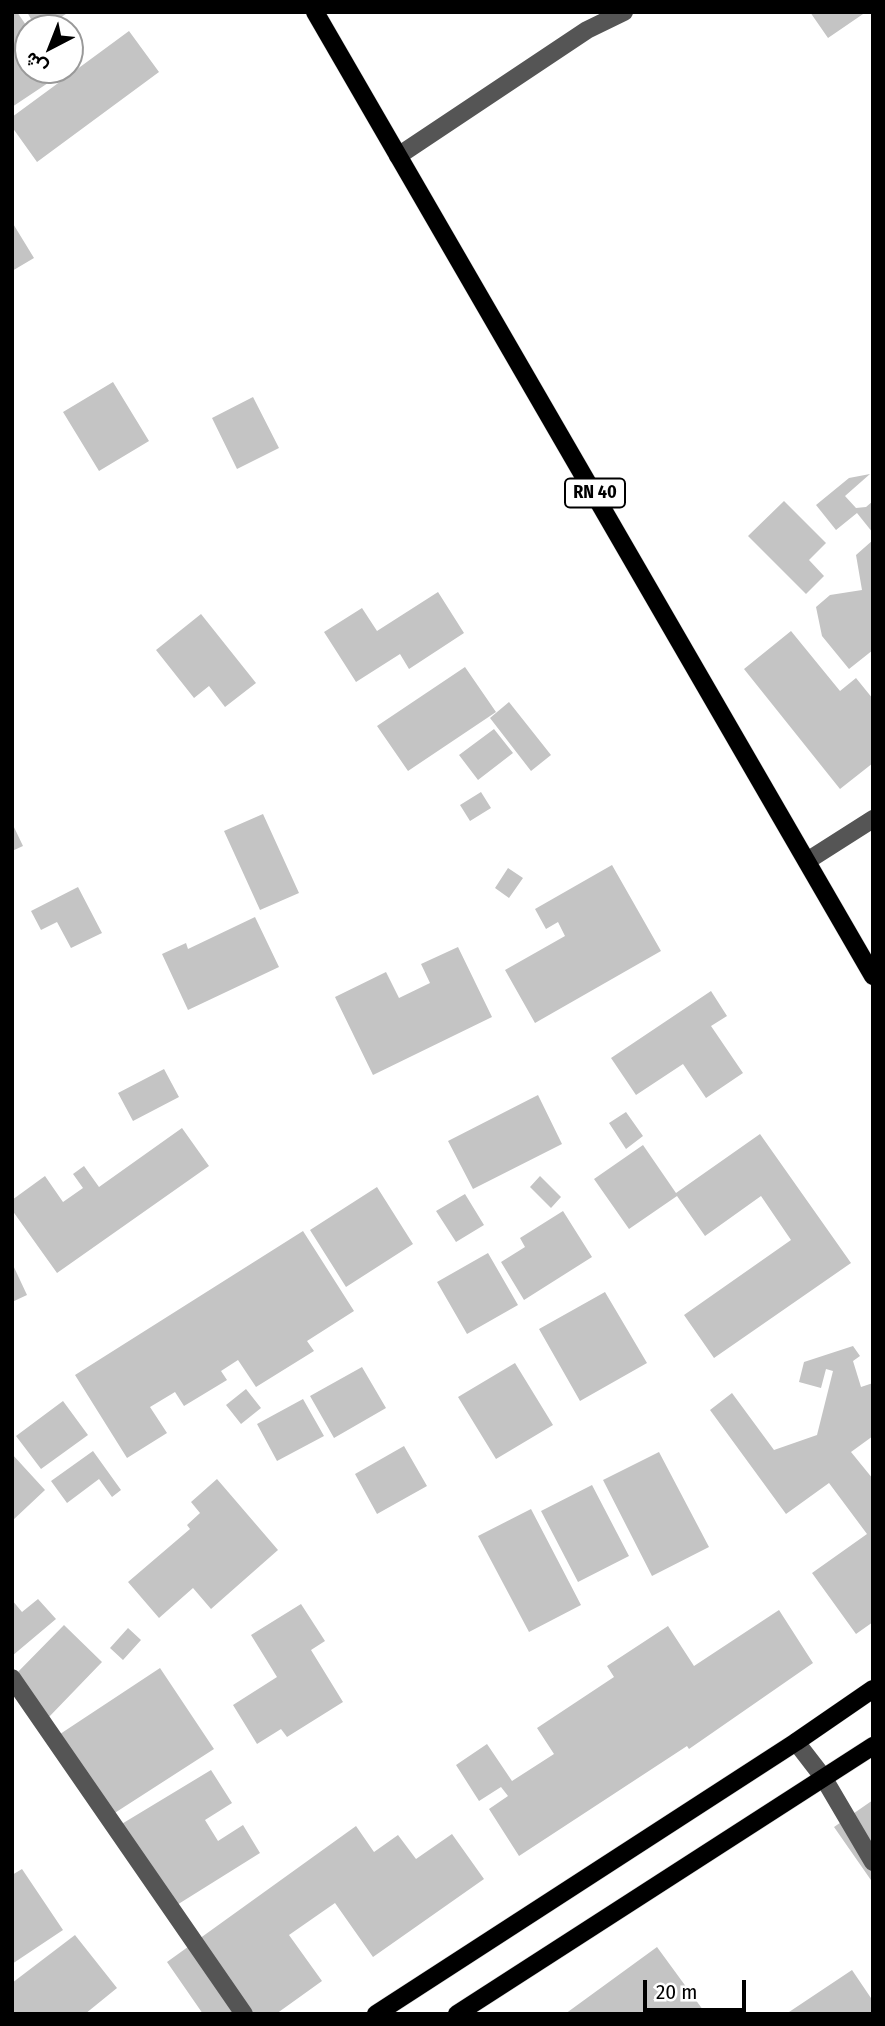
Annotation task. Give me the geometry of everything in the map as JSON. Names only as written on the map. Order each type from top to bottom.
[{"type":"main road","name":"RN 40","points":[[315,12],[873,976]]},
{"type":"main road","points":[[376,2014],[796,1742],[873,1689]]},
{"type":"main road","points":[[457,2014],[873,1746]]},
{"type":"street","points":[[398,156],[587,30],[624,12]]},
{"type":"street","points":[[807,861],[873,819]]},
{"type":"street","points":[[12,1678],[244,2014]]},
{"type":"street","points":[[796,1742],[823,1777],[873,1862]]},
{"type":"building","points":[[12,12],[17,12],[18,14],[14,14],[14,84],[46,84],[12,107]]},
{"type":"building","points":[[27,12],[69,12],[66,14]]},
{"type":"building","points":[[810,12],[866,12],[828,38]]},
{"type":"building","points":[[129,31],[159,72],[37,162],[12,127],[12,117],[57,84],[84,84],[84,64]]},
{"type":"building","points":[[12,222],[34,258],[12,271]]},
{"type":"building","points":[[113,382],[149,441],[99,471],[63,412]]},
{"type":"building","points":[[253,397],[279,448],[237,469],[212,418]]},
{"type":"building","points":[[870,474],[845,496],[856,508],[866,507],[873,501],[873,533],[857,513],[836,530],[816,505],[849,478]]},
{"type":"building","points":[[784,501],[826,543],[809,560],[824,576],[806,594],[748,536]]},
{"type":"building","points":[[873,540],[873,650],[849,669],[822,636],[816,607],[830,595],[862,590],[856,555]]},
{"type":"building","points":[[438,592],[464,633],[409,669],[400,654],[356,682],[324,632],[362,608],[377,631]]},
{"type":"building","points":[[201,614],[256,683],[225,707],[209,686],[194,698],[156,650]]},
{"type":"building","points":[[791,631],[840,691],[856,678],[873,699],[873,763],[840,789],[744,669]]},
{"type":"building","points":[[465,667],[496,712],[408,771],[377,726]]},
{"type":"building","points":[[509,702],[551,755],[531,771],[490,718]]},
{"type":"building","points":[[494,729],[513,753],[478,780],[459,755]]},
{"type":"building","points":[[481,792],[491,808],[470,821],[460,805]]},
{"type":"building","points":[[263,814],[299,893],[260,910],[224,831]]},
{"type":"building","points":[[12,823],[23,846],[12,851]]},
{"type":"building","points":[[612,865],[661,951],[535,1023],[505,970],[565,936],[558,922],[546,929],[535,909]]},
{"type":"building","points":[[508,868],[523,878],[509,898],[495,888]]},
{"type":"building","points":[[78,887],[102,933],[71,948],[57,922],[41,930],[31,911]]},
{"type":"building","points":[[255,917],[279,967],[188,1010],[162,954],[186,943],[188,949]]},
{"type":"building","points":[[458,947],[492,1017],[373,1075],[335,997],[386,972],[399,998],[430,983],[421,964]]},
{"type":"building","points":[[711,991],[727,1016],[711,1026],[743,1073],[706,1098],[683,1064],[636,1095],[611,1058]]},
{"type":"building","points":[[164,1069],[179,1097],[133,1121],[118,1093]]},
{"type":"building","points":[[538,1095],[562,1144],[473,1189],[448,1141]]},
{"type":"building","points":[[626,1112],[643,1136],[626,1149],[609,1123]]},
{"type":"building","points":[[182,1128],[209,1166],[57,1273],[12,1210],[12,1200],[45,1176],[63,1202],[83,1188],[73,1174],[84,1166],[99,1187]]},
{"type":"building","points":[[760,1134],[851,1263],[714,1358],[684,1315],[791,1240],[761,1196],[705,1236],[677,1196],[629,1229],[594,1179],[643,1145],[676,1193]]},
{"type":"building","points":[[540,1176],[561,1197],[551,1208],[530,1187]]},
{"type":"building","points":[[377,1187],[413,1244],[346,1287],[310,1230]]},
{"type":"building","points":[[465,1194],[484,1225],[456,1242],[436,1211]]},
{"type":"building","points":[[563,1211],[592,1257],[524,1300],[501,1262],[525,1247],[520,1238]]},
{"type":"building","points":[[303,1231],[354,1311],[307,1341],[314,1351],[256,1387],[238,1360],[221,1371],[227,1380],[184,1406],[175,1392],[150,1407],[167,1433],[127,1458],[75,1375]]},
{"type":"building","points":[[488,1253],[518,1305],[467,1334],[437,1282]]},
{"type":"building","points":[[12,1263],[27,1295],[12,1302]]},
{"type":"building","points":[[605,1292],[647,1363],[580,1401],[539,1329]]},
{"type":"building","points":[[853,1346],[860,1356],[853,1361],[861,1387],[873,1383],[873,1436],[851,1452],[873,1479],[873,1622],[856,1634],[812,1573],[867,1534],[829,1483],[786,1514],[710,1410],[732,1393],[774,1450],[817,1435],[833,1371],[826,1369],[821,1388],[799,1382],[804,1362]]},
{"type":"building","points":[[515,1363],[553,1425],[496,1459],[458,1397]]},
{"type":"building","points":[[362,1367],[386,1408],[334,1438],[310,1396]]},
{"type":"building","points":[[246,1389],[261,1408],[241,1424],[226,1405]]},
{"type":"building","points":[[303,1399],[324,1436],[277,1461],[257,1424]]},
{"type":"building","points":[[63,1401],[88,1435],[41,1469],[16,1436]]},
{"type":"building","points":[[404,1446],[427,1486],[377,1514],[355,1474]]},
{"type":"building","points":[[93,1451],[121,1490],[112,1497],[99,1479],[67,1503],[51,1481]]},
{"type":"building","points":[[659,1452],[709,1547],[652,1576],[603,1480]]},
{"type":"building","points":[[12,1454],[45,1490],[12,1521]]},
{"type":"building","points":[[217,1479],[278,1550],[211,1609],[193,1588],[159,1618],[128,1582],[190,1529],[187,1525],[200,1513],[191,1502]]},
{"type":"building","points":[[592,1485],[629,1556],[578,1582],[541,1511]]},
{"type":"building","points":[[531,1509],[581,1605],[529,1632],[478,1536]]},
{"type":"building","points":[[38,1599],[56,1619],[12,1656],[12,1600],[22,1612]]},
{"type":"building","points":[[301,1604],[325,1641],[311,1650],[343,1702],[287,1737],[281,1729],[257,1744],[233,1705],[277,1677],[251,1635]]},
{"type":"building","points":[[779,1610],[813,1663],[689,1749],[687,1746],[519,1856],[489,1809],[508,1796],[501,1787],[479,1801],[456,1765],[487,1744],[512,1781],[554,1754],[537,1728],[614,1677],[607,1666],[668,1626],[694,1666]]},
{"type":"building","points":[[64,1625],[102,1662],[48,1718],[12,1678]]},
{"type":"building","points":[[128,1628],[141,1640],[123,1660],[110,1648]]},
{"type":"building","points":[[160,1668],[214,1749],[110,1816],[51,1740]]},
{"type":"building","points":[[211,1770],[232,1803],[205,1820],[218,1841],[243,1825],[260,1853],[172,1908],[120,1825]]},
{"type":"building","points":[[873,1800],[873,1883],[834,1827]]},
{"type":"building","points":[[356,1826],[374,1852],[398,1835],[416,1859],[452,1834],[484,1879],[373,1957],[335,1903],[289,1935],[322,1981],[276,2014],[203,2014],[167,1962]]},
{"type":"building","points":[[22,1869],[63,1930],[12,1964],[12,1875]]},
{"type":"building","points":[[75,1935],[117,1988],[85,2014],[12,2014],[12,1983]]},
{"type":"building","points":[[657,1947],[706,2014],[565,2014]]},
{"type":"building","points":[[852,1970],[873,2001],[873,2014],[786,2014]]}]
